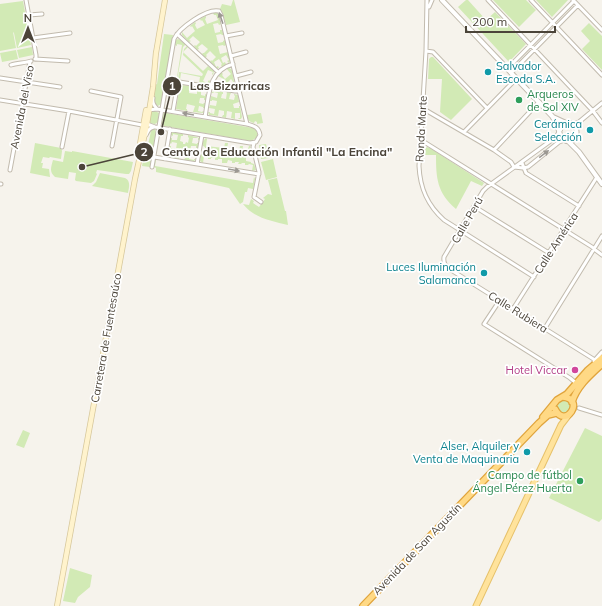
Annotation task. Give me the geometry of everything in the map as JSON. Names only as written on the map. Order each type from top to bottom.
[{"type":"highway","points":[[602,358],[590,368],[568,394],[557,400],[555,403],[555,410],[558,414],[568,416],[572,412],[573,397],[578,388],[602,364]]},
{"type":"highway","points":[[563,398],[566,398],[572,402]]},
{"type":"highway","name":"Avenida de San Agustín","points":[[363,606],[539,423],[555,403]]},
{"type":"highway","name":"Avenida de San Agustín","points":[[539,423],[548,416],[558,414]]},
{"type":"main road","points":[[145,124],[148,97],[165,0]]},
{"type":"main road","points":[[147,110],[152,87],[156,52]]},
{"type":"main road","name":"Carretera de Fuentesaúco","points":[[57,606],[135,179],[145,135],[145,124]]},
{"type":"main road","name":"Carretera de Fuentesaúco","points":[[135,179],[145,124]]},
{"type":"main road","points":[[558,414],[561,425]]},
{"type":"main road","points":[[476,606],[561,425],[568,416]]},
{"type":"street","name":"Avenida del Viso","points":[[10,170],[30,62],[36,58],[26,0]]},
{"type":"street","name":"Ronda Marte","points":[[428,0],[419,173],[423,190],[428,200],[444,220],[534,277]]},
{"type":"street","name":"Ronda Marte","points":[[427,10],[432,0]]},
{"type":"street","points":[[488,0],[593,111],[602,123]]},
{"type":"street","points":[[530,0],[602,75]]},
{"type":"street","points":[[442,1],[552,116],[560,135],[579,152],[602,184]]},
{"type":"street","points":[[506,69],[573,1],[602,30]]},
{"type":"street","points":[[511,73],[578,5]]},
{"type":"street","points":[[152,167],[157,127],[162,109],[173,44],[177,34],[186,26],[195,19],[213,10],[217,10],[221,15],[247,124]]},
{"type":"street","points":[[29,15],[42,14]]},
{"type":"street","points":[[33,38],[70,33]]},
{"type":"street","points":[[226,36],[242,33]]},
{"type":"street","points":[[177,34],[218,72]]},
{"type":"street","points":[[426,51],[433,52],[487,108]]},
{"type":"street","points":[[231,56],[246,52]]},
{"type":"street","points":[[35,59],[68,61]]},
{"type":"street","points":[[11,65],[30,62]]},
{"type":"street","points":[[205,117],[210,88],[218,72],[228,65],[233,64]]},
{"type":"street","points":[[236,76],[251,72]]},
{"type":"street","points":[[0,78],[60,87]]},
{"type":"street","points":[[464,132],[516,78]]},
{"type":"street","points":[[167,80],[210,88],[239,91]]},
{"type":"street","points":[[173,111],[178,82]]},
{"type":"street","points":[[152,87],[152,101],[157,109]]},
{"type":"street","points":[[91,91],[121,97],[112,146]]},
{"type":"street","points":[[0,100],[250,143],[254,143],[259,139],[260,135],[260,131],[256,127],[247,124],[162,109],[147,110]]},
{"type":"street","points":[[494,150],[539,102]]},
{"type":"street","points":[[552,116],[566,123],[573,124],[579,122],[602,103]]},
{"type":"street","points":[[422,108],[494,150],[511,162],[514,167],[528,167],[559,142],[574,139],[576,137]]},
{"type":"street","points":[[62,147],[69,111]]},
{"type":"street","points":[[579,122],[576,137],[576,145],[579,152]]},
{"type":"street","points":[[559,131],[566,123]]},
{"type":"street","points":[[573,124],[577,129]]},
{"type":"street","points":[[143,144],[150,128],[157,127]]},
{"type":"street","points":[[165,159],[170,129]]},
{"type":"street","name":"Calle Perú","points":[[444,262],[444,257],[483,191],[556,137],[559,131]]},
{"type":"street","points":[[197,164],[202,135]]},
{"type":"street","points":[[421,140],[592,247],[602,255]]},
{"type":"street","points":[[254,143],[253,147],[259,169],[254,197],[261,202]]},
{"type":"street","points":[[154,157],[258,174]]},
{"type":"street","points":[[522,162],[526,173],[579,206]]},
{"type":"street","name":"Calle América","points":[[513,309],[597,177]]},
{"type":"street","points":[[474,207],[549,253]]},
{"type":"street","points":[[545,328],[602,236]]},
{"type":"street","name":"Calle Rubiera","points":[[444,262],[451,270],[595,360]]},
{"type":"street","points":[[500,300],[484,324],[576,383]]},
{"type":"street","points":[[590,368],[602,352]]},
{"type":"street","points":[[572,402],[579,408],[602,415]]},
{"type":"street","points":[[573,410],[579,408]]},
{"type":"green space","points":[[233,0],[240,22],[226,25],[220,9],[222,4],[231,6]]},
{"type":"green space","points":[[468,0],[486,20],[495,12],[526,44],[509,62],[458,7]]},
{"type":"green space","points":[[493,0],[526,0],[536,10],[519,27]]},
{"type":"green space","points":[[536,0],[568,0],[552,17]]},
{"type":"green space","points":[[23,1],[31,45],[17,48],[13,32],[16,48],[0,51],[0,4]]},
{"type":"green space","points":[[216,12],[219,14],[221,24],[213,24],[215,33],[222,30],[224,35],[216,35],[218,43],[225,40],[226,45],[218,46],[220,54],[228,52],[230,60],[229,63],[226,55],[221,58],[223,63],[225,62],[226,64],[222,67],[219,59],[214,62],[216,67],[218,66],[219,68],[216,68],[210,62],[216,57],[210,51],[205,58],[202,54],[208,49],[202,44],[197,50],[194,46],[200,42],[193,36],[189,42],[182,35],[182,32],[187,38],[195,31],[192,26],[190,26],[195,22],[197,29],[205,25],[200,19],[206,16],[205,19],[207,24],[218,20],[216,15],[213,13]]},
{"type":"green space","points":[[589,23],[602,36],[602,70],[582,49],[590,41],[581,31]]},
{"type":"green space","points":[[164,34],[173,35],[161,104],[158,106],[154,103],[155,85],[157,84]]},
{"type":"green space","points":[[178,39],[186,44],[183,47],[177,80],[171,78],[169,75],[177,77],[182,45],[175,45],[176,40]]},
{"type":"green space","points":[[32,47],[33,55],[19,58],[17,50]]},
{"type":"green space","points":[[16,50],[18,59],[2,62],[0,53]]},
{"type":"green space","points":[[183,52],[203,71],[208,66],[214,71],[213,75],[213,72],[208,70],[203,81],[207,83],[209,80],[209,84],[206,85],[199,83],[200,77],[181,73],[180,80],[178,80],[179,72],[202,76],[203,74],[183,55]]},
{"type":"green space","points":[[433,57],[472,99],[451,120],[440,112],[442,79],[428,79],[429,59]]},
{"type":"green space","points":[[228,67],[232,70],[235,87],[231,79],[225,85],[233,89],[216,87],[214,82],[220,85],[224,79],[218,76],[221,72],[225,79],[231,74],[226,68]]},
{"type":"green space","points":[[180,85],[190,86],[189,93],[197,94],[197,87],[207,90],[207,92],[206,90],[201,90],[201,95],[207,95],[206,100],[204,100],[204,98],[200,98],[199,103],[206,103],[205,108],[199,106],[198,111],[204,111],[203,113],[193,112],[195,106],[187,104],[187,111],[176,109]]},
{"type":"green space","points":[[214,91],[223,92],[221,98],[226,99],[227,92],[231,93],[229,99],[234,100],[234,94],[238,95],[239,102],[233,104],[234,108],[239,108],[240,106],[241,119],[238,119],[240,118],[240,113],[235,113],[235,119],[231,118],[232,112],[227,111],[226,118],[222,117],[224,115],[224,111],[219,110],[218,116],[209,115],[208,112],[214,114],[215,109],[209,108],[210,105],[216,106],[217,101],[210,101],[211,96],[217,98],[218,93],[211,93]]},
{"type":"green space","points":[[151,110],[159,113],[158,122],[155,124],[149,123]]},
{"type":"green space","points":[[164,113],[253,128],[258,132],[258,135],[251,141],[164,126],[162,123]]},
{"type":"green space","points":[[261,113],[263,123],[257,124],[255,121],[252,123],[248,119],[247,115]]},
{"type":"green space","points":[[151,129],[155,129],[156,132],[150,167],[142,166],[149,138]]},
{"type":"green space","points":[[171,132],[183,134],[180,141],[183,142],[183,144],[186,142],[188,143],[188,135],[199,138],[198,140],[198,138],[193,138],[192,143],[199,143],[198,148],[196,148],[196,146],[191,146],[190,151],[198,151],[197,156],[190,154],[189,159],[196,159],[194,161],[184,160],[187,153],[179,152],[179,159],[167,157],[169,154],[169,156],[174,157],[175,151],[170,150],[170,152],[168,152],[169,146],[176,149],[177,143],[170,143],[170,138],[172,138],[172,140],[177,140],[178,135],[173,134],[173,136],[171,135]]},
{"type":"green space","points":[[206,138],[206,146],[224,148],[225,143],[228,143],[227,149],[239,151],[240,146],[243,146],[242,152],[247,152],[250,146],[252,155],[246,155],[246,161],[254,164],[256,170],[252,171],[253,165],[245,165],[245,163],[238,164],[239,162],[232,163],[232,161],[228,160],[227,163],[222,163],[222,159],[208,159],[208,157],[204,156],[203,163],[200,161],[201,154],[208,154],[209,149],[203,146],[203,141]]},
{"type":"green space","points":[[35,143],[61,148],[61,159],[43,157],[41,163],[43,163],[42,168],[49,169],[50,177],[30,173]]},
{"type":"green space","points":[[266,144],[269,158],[261,159],[259,145]]},
{"type":"green space","points":[[427,147],[484,183],[482,186],[471,181],[456,209],[441,191],[436,171],[436,155],[424,155]]},
{"type":"green space","points":[[65,151],[133,162],[131,171],[129,174],[126,174],[97,170],[94,181],[91,183],[76,181],[76,173],[69,172],[68,179],[55,177],[51,171],[53,160],[63,162]]},
{"type":"green space","points":[[156,159],[155,166],[253,183],[254,177],[253,189],[248,188],[247,192],[245,192],[243,202],[240,204],[229,188],[156,172],[156,168],[154,167]]},
{"type":"green space","points":[[273,159],[277,177],[266,180],[261,162]]},
{"type":"green space","points":[[100,173],[127,179],[129,184],[128,193],[92,186],[96,182]]},
{"type":"green space","points":[[277,178],[286,211],[288,225],[258,216],[243,204],[249,205],[251,199],[254,201],[253,203],[259,207],[265,199],[263,198],[268,194],[272,195],[268,180]]},
{"type":"green space","points":[[564,400],[569,402],[571,407],[569,412],[564,414],[559,412],[557,407],[559,402]]},
{"type":"green space","name":"Campo de fútbol Ángel Pérez Huerta","points":[[585,428],[602,436],[602,519],[599,522],[549,498]]},
{"type":"green space","points":[[23,430],[30,433],[24,448],[16,445]]},
{"type":"green space","points":[[70,568],[92,575],[90,587],[78,597],[75,603],[63,601]]},
{"type":"place","name":"Salvador Escoda S.A.","points":[[488,72]]},
{"type":"place","name":"Arqueros de Sol XIV","points":[[519,100]]},
{"type":"place","name":"Cerámica Selección","points":[[590,130]]},
{"type":"place","name":"Las Bizarricas","points":[[161,132]]},
{"type":"place","name":"Centro de Educación Infantil \"La Encina\"","points":[[82,167]]},
{"type":"place","name":"Luces Iluminación Salamanca","points":[[484,273]]},
{"type":"place","name":"Hotel Viccar","points":[[575,370]]},
{"type":"place","name":"Alser, Alquiler y Venta de Maquinaria","points":[[527,452]]},
{"type":"place","name":"Campo de fútbol Ángel Pérez Huerta","points":[[580,481]]}]
